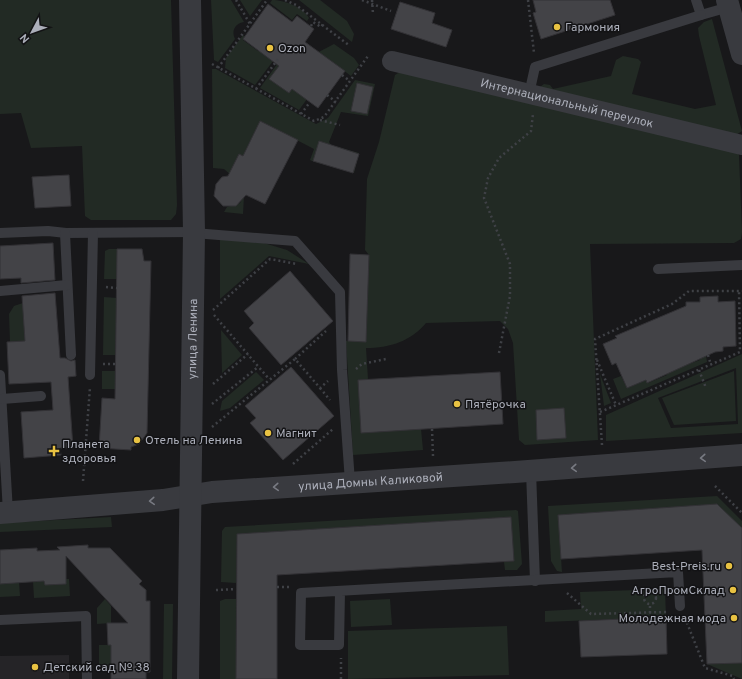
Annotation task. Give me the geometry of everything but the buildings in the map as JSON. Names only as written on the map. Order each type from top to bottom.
[{"type":"street","name":"улица Ленина","points":[[188,679],[194,232],[190,0]]},
{"type":"street","points":[[728,4],[740,42]]},
{"type":"street","name":"Интернациональный переулок","points":[[392,61],[742,145]]},
{"type":"street","name":"улица Домны Каликовой","points":[[4,512],[163,500],[212,492],[531,471],[742,454]]},
{"type":"lane","points":[[696,0],[701,15]]},
{"type":"lane","points":[[532,95],[535,67],[701,15],[728,4]]},
{"type":"lane","points":[[0,233],[48,231],[64,233],[194,232],[295,241],[340,292],[342,370],[350,482]]},
{"type":"lane","points":[[64,233],[71,355]]},
{"type":"lane","points":[[90,375],[94,233]]},
{"type":"lane","points":[[658,269],[742,265]]},
{"type":"lane","points":[[0,291],[67,285]]},
{"type":"lane","points":[[0,376],[2,399],[4,512]]},
{"type":"lane","points":[[2,399],[41,396]]},
{"type":"lane","points":[[531,471],[535,581]]},
{"type":"lane","points":[[340,592],[340,645],[300,645],[301,594],[678,572],[682,609]]},
{"type":"lane","points":[[0,620],[86,616],[87,679]]},
{"type":"path","points":[[236,0],[250,24]]},
{"type":"path","points":[[218,68],[268,0]]},
{"type":"path","points":[[285,0],[296,5],[323,24],[350,46]]},
{"type":"path","points":[[362,0],[391,11]]},
{"type":"path","points":[[372,0],[373,14]]},
{"type":"path","points":[[528,0],[535,67]]},
{"type":"path","points":[[311,26],[313,22],[321,27],[323,24]]},
{"type":"path","points":[[320,120],[336,102],[368,56]]},
{"type":"path","points":[[256,89],[278,59]]},
{"type":"path","points":[[210,63],[314,121],[320,120],[340,125]]},
{"type":"path","points":[[342,75],[350,81]]},
{"type":"path","points":[[327,95],[336,102]]},
{"type":"path","points":[[499,353],[510,296],[510,264],[484,198],[488,178],[499,158],[531,130],[532,95]]},
{"type":"path","points":[[301,114],[310,102]]},
{"type":"path","points":[[270,380],[211,312],[270,259],[298,265]]},
{"type":"path","points":[[100,287],[117,288]]},
{"type":"path","points":[[600,412],[740,352],[740,291],[689,291],[672,304],[595,339],[602,445]]},
{"type":"path","points":[[211,428],[329,329]]},
{"type":"path","points":[[211,385],[248,354]]},
{"type":"path","points":[[708,355],[711,365]]},
{"type":"path","points":[[596,358],[616,405]]},
{"type":"path","points":[[295,359],[333,403]]},
{"type":"path","points":[[343,386],[362,364],[386,359]]},
{"type":"path","points":[[211,405],[258,367]]},
{"type":"path","points":[[320,388],[342,370]]},
{"type":"path","points":[[699,370],[706,388]]},
{"type":"path","points":[[83,481],[90,375]]},
{"type":"path","points":[[293,464],[339,424]]},
{"type":"path","points":[[432,429],[433,456]]},
{"type":"path","points":[[715,486],[742,513]]},
{"type":"path","points":[[553,580],[591,614],[650,613],[682,609],[705,668],[733,676],[734,679]]},
{"type":"path","points":[[277,587],[293,586]]},
{"type":"path","points":[[216,590],[236,589]]},
{"type":"path","points":[[649,592],[653,593],[656,597],[654,602],[650,604],[644,600],[645,595],[649,592]]},
{"type":"path","points":[[650,604],[650,613]]},
{"type":"path","points":[[341,657],[341,679]]},
{"type":"shaded area","points":[[0,0],[171,0],[177,205],[176,214],[171,220],[91,220],[85,216],[82,146],[31,148],[21,113],[0,114]]},
{"type":"shaded area","points":[[211,0],[231,0],[244,22],[236,26],[233,33],[235,39],[218,62],[214,60]]},
{"type":"shaded area","points":[[240,0],[262,0],[250,16]]},
{"type":"shaded area","points":[[272,0],[282,1],[298,7],[309,18],[307,21],[297,14],[292,20],[270,3]]},
{"type":"shaded area","points":[[299,0],[320,0],[347,21],[354,34],[352,42]]},
{"type":"shaded area","points":[[712,19],[742,131],[736,135],[540,87],[544,84],[550,85],[553,89],[611,76],[616,60],[623,56],[638,59],[641,62],[632,94],[695,109],[716,105],[698,28],[704,22]]},
{"type":"shaded area","points":[[243,35],[245,37],[243,40],[258,51],[261,46],[276,57],[255,85],[225,68],[226,58]]},
{"type":"shaded area","points":[[334,44],[354,58],[359,65],[351,76],[326,57],[313,55]]},
{"type":"shaded area","points":[[280,60],[282,62],[270,79],[289,93],[292,89],[307,99],[299,110],[260,88]]},
{"type":"shaded area","points":[[212,69],[216,69],[316,124],[328,118],[355,80],[375,84],[368,116],[341,112],[329,142],[331,145],[359,153],[354,173],[310,160],[314,149],[260,121],[243,156],[239,154],[231,170],[232,176],[224,169],[213,168]]},
{"type":"shaded area","points":[[400,72],[735,151],[739,155],[741,239],[734,243],[590,244],[598,440],[525,445],[519,440],[513,343],[508,329],[500,321],[426,323],[407,339],[383,347],[366,348],[368,379],[358,380],[361,433],[421,429],[423,450],[353,455],[346,341],[366,341],[369,255],[365,250],[367,179],[379,142],[395,75]]},
{"type":"shaded area","points":[[244,196],[243,214],[224,212],[227,207],[240,203]]},
{"type":"shaded area","points":[[220,239],[264,243],[287,250],[309,264],[269,256],[220,299]]},
{"type":"shaded area","points":[[109,249],[117,249],[117,279],[104,279],[105,251]]},
{"type":"shaded area","points":[[104,297],[117,298],[115,355],[103,355]]},
{"type":"shaded area","points":[[23,303],[25,341],[10,342],[9,314],[14,306]]},
{"type":"shaded area","points":[[221,330],[242,355],[222,373]]},
{"type":"shaded area","points":[[742,354],[742,433],[606,441],[606,415]],"holes":[[[736,368],[738,424],[671,428],[658,398]]]},
{"type":"shaded area","points":[[706,356],[707,362],[621,399],[613,379],[621,376],[627,388],[646,380],[648,383],[667,375],[666,372],[700,360],[700,358]]},
{"type":"shaded area","points":[[102,371],[115,371],[115,389],[102,389]]},
{"type":"shaded area","points":[[734,371],[736,421],[674,425],[662,398]]},
{"type":"shaded area","points":[[256,372],[264,380],[230,408],[220,411],[222,401]]},
{"type":"shaded area","points":[[600,374],[611,403],[604,406]]},
{"type":"shaded area","points":[[717,496],[742,521],[742,528],[717,504],[558,515],[562,572],[557,571],[551,561],[548,506]]},
{"type":"shaded area","points":[[518,511],[522,564],[517,570],[505,570],[504,562],[514,561],[511,517],[237,534],[236,583],[221,582],[222,531],[225,527]]},
{"type":"shaded area","points":[[111,517],[112,527],[0,532],[0,523]]},
{"type":"shaded area","points":[[66,579],[69,579],[70,596],[34,598],[33,581],[44,581],[45,585],[66,584]]},
{"type":"shaded area","points":[[19,582],[20,596],[0,597],[0,584]]},
{"type":"shaded area","points":[[665,589],[666,617],[545,622],[545,611],[581,609],[580,592]]},
{"type":"shaded area","points":[[105,599],[111,606],[111,623],[97,624],[97,608]]},
{"type":"shaded area","points":[[225,599],[236,599],[236,679],[220,679],[220,601]]},
{"type":"shaded area","points":[[390,599],[392,625],[351,627],[350,601]]},
{"type":"shaded area","points":[[164,604],[173,604],[172,679],[163,679]]},
{"type":"shaded area","points":[[507,626],[509,675],[348,679],[348,631]]},
{"type":"shaded area","points":[[99,645],[111,645],[111,667],[104,667],[99,664]]},
{"type":"shaded area","name":"Детский сад № 38","points":[[69,655],[69,679],[0,679],[0,656]]},
{"type":"shaded area","points":[[742,663],[742,679],[707,664]]},
{"type":"place","name":"Гармония","points":[[557,27]]},
{"type":"place","name":"Ozon","points":[[270,48]]},
{"type":"place","name":"Пятёрочка","points":[[457,404]]},
{"type":"place","name":"Магнит","points":[[268,433]]},
{"type":"place","name":"Отель на Ленина","points":[[137,440]]},
{"type":"place","name":"Планета здоровья","points":[[54,451]]},
{"type":"place","name":"Best-Preis.ru","points":[[729,566]]},
{"type":"place","name":"АгроПромСклад","points":[[733,590]]},
{"type":"place","name":"Молодежная мода","points":[[734,618]]},
{"type":"place","name":"Детский сад № 38","points":[[35,667]]}]
